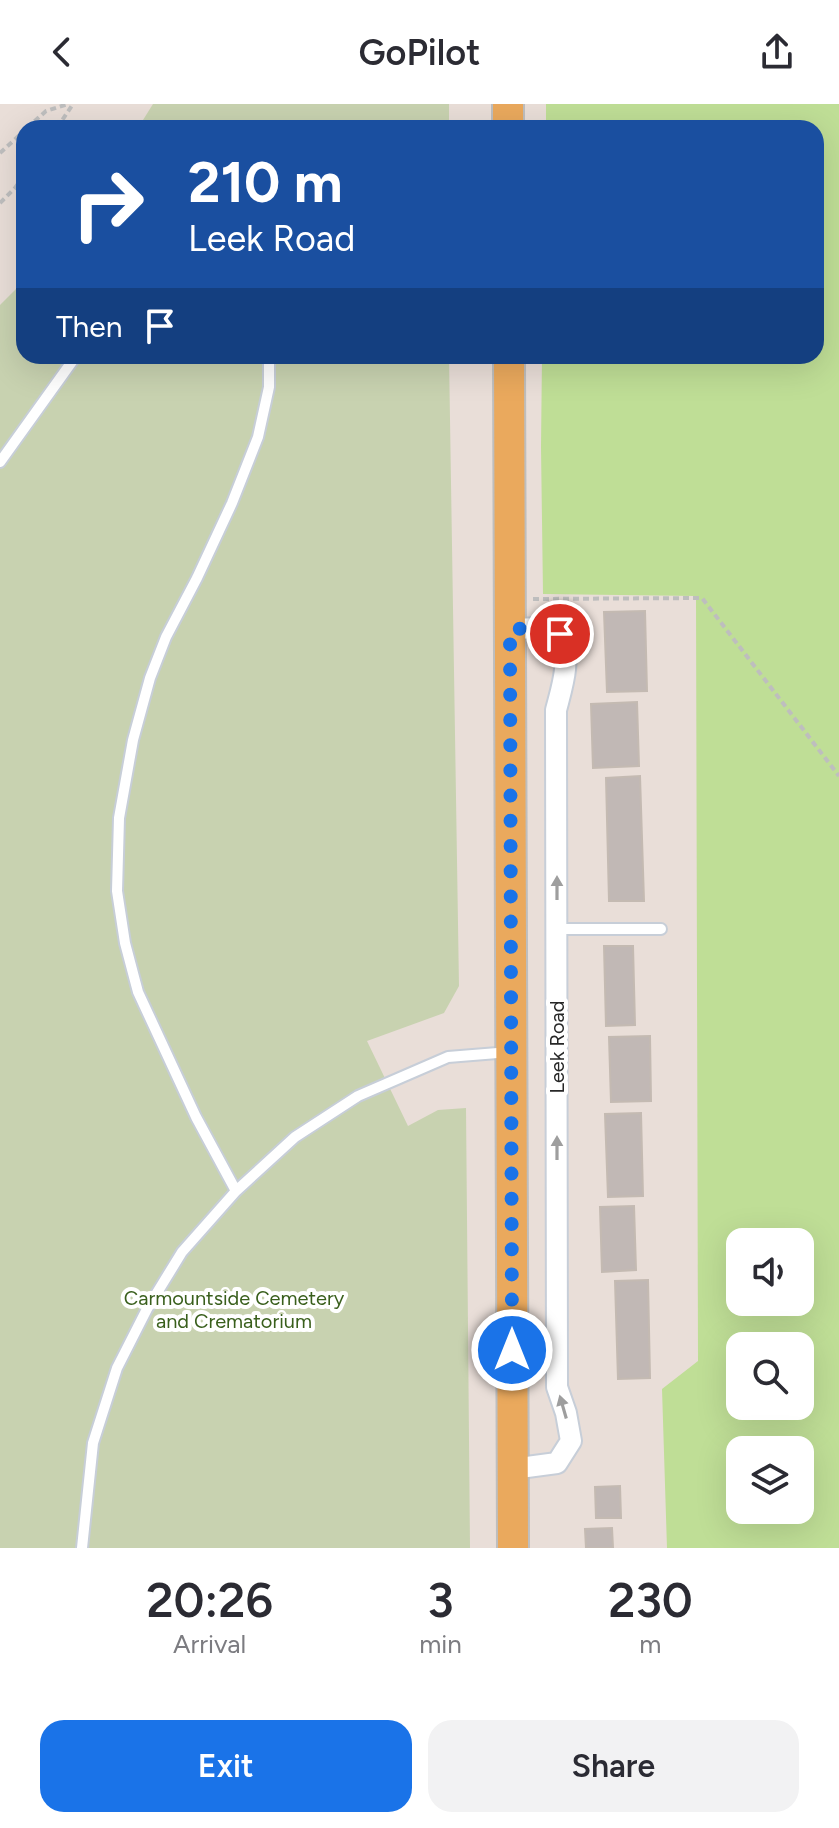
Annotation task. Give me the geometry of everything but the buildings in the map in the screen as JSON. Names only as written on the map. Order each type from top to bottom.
[{"type":"main road","points":[[509,364],[513,1548]]},
{"type":"street","name":"Leek Road","points":[[510,614],[560,634],[567,650],[565,676],[556,710],[557,1387],[571,1441],[557,1463],[512,1469]]},
{"type":"lane","points":[[0,462],[70,364]]},
{"type":"lane","points":[[236,1191],[196,1117],[138,992],[125,943],[117,891],[119,818],[133,740],[150,678],[166,637],[232,503],[258,437],[269,387],[269,364]]},
{"type":"lane","points":[[557,929],[661,929]]},
{"type":"lane","points":[[82,1548],[93,1443],[117,1368],[147,1309],[182,1252],[236,1191],[295,1137],[358,1096],[448,1057],[511,1052]]},
{"type":"path","points":[[36,120],[46,111],[71,104]]},
{"type":"path","points":[[0,153],[16,138]]},
{"type":"path","points":[[0,203],[16,187]]},
{"type":"path","points":[[510,614],[702,598],[839,776]]},
{"type":"green space","points":[[153,104],[449,104],[449,120],[143,120]]},
{"type":"green space","points":[[546,104],[839,104],[839,1548],[667,1548],[662,1389],[698,1361],[696,596],[543,594],[542,364],[824,364],[824,120],[546,120]]},
{"type":"green space","name":"Carmountside Cemetery and Crematorium","points":[[16,289],[16,364],[449,364],[459,986],[444,1013],[367,1041],[408,1126],[438,1110],[466,1108],[470,1548],[0,1548],[0,305]]},
{"type":"route","points":[[512,1350],[510,629],[542,628],[560,634]]}]
